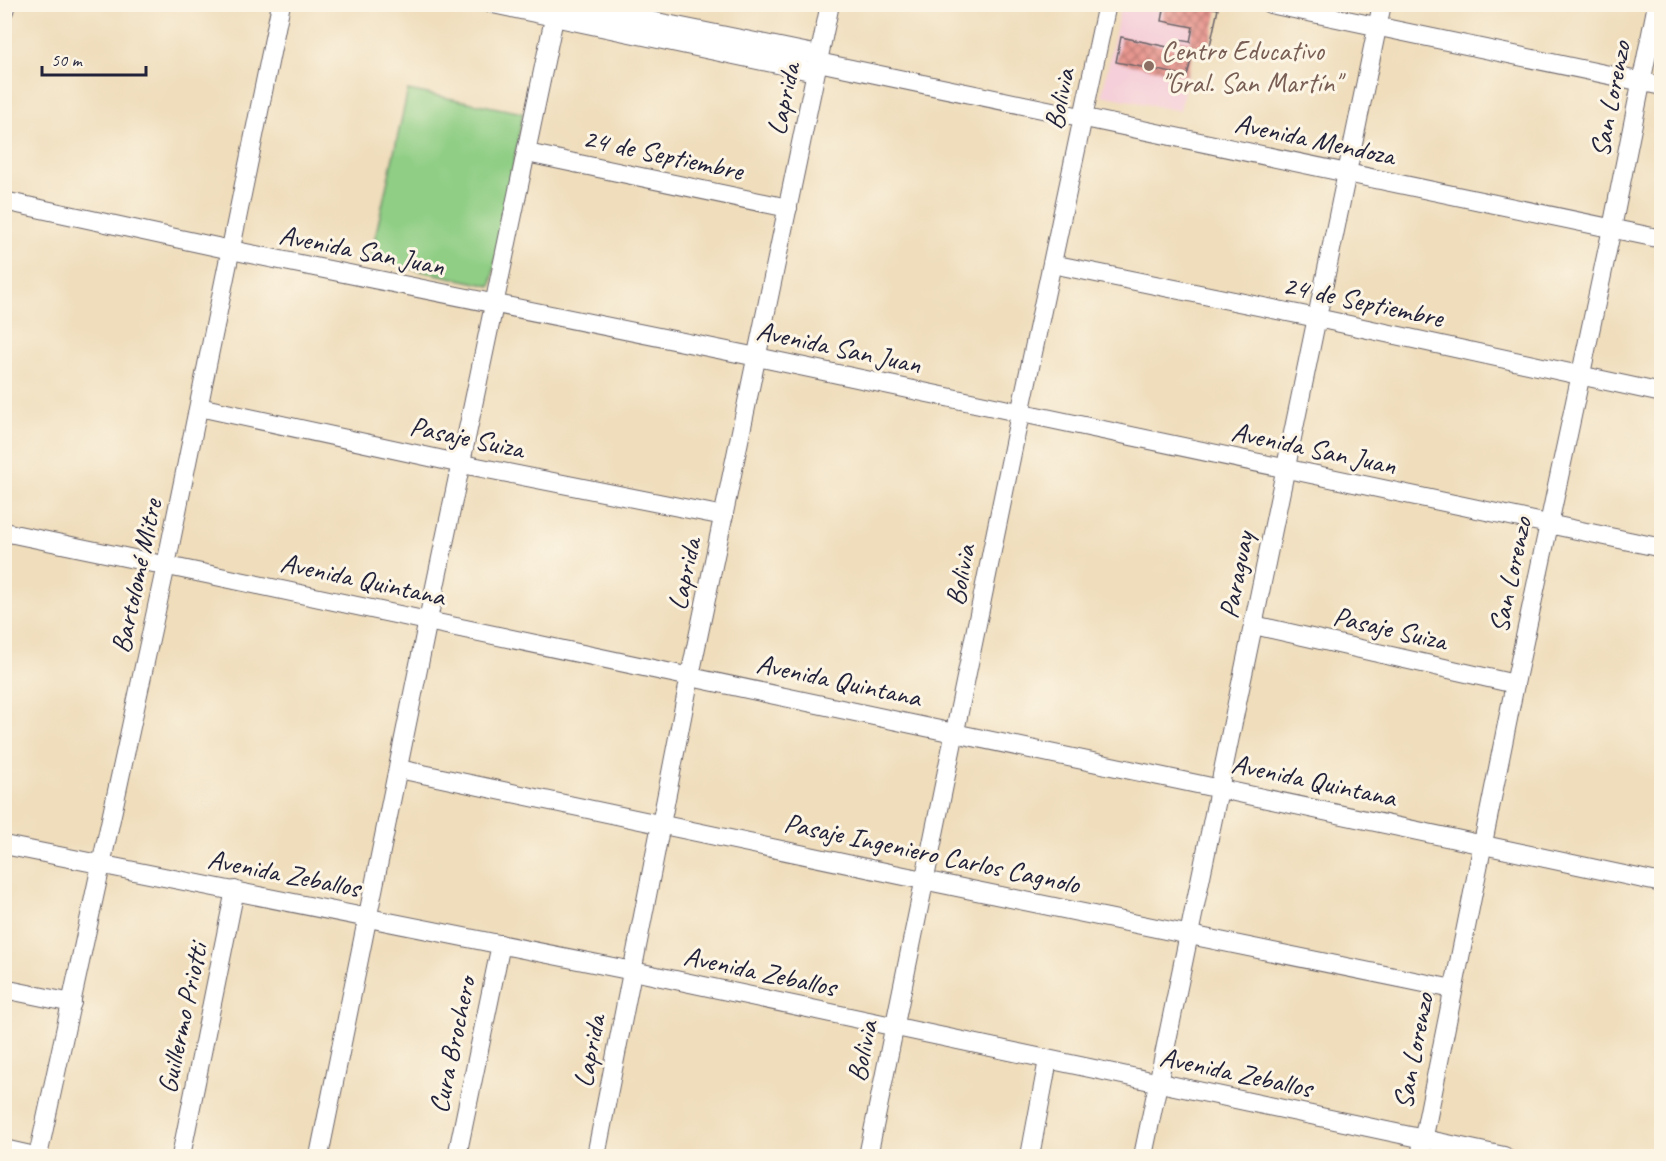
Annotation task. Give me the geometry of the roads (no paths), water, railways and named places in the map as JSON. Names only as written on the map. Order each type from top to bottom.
[{"type":"street","points":[[4,11],[6,4]]},
{"type":"street","name":"Bartolomé Mitre","points":[[37,1156],[166,565],[281,4]]},
{"type":"street","name":"Avenida Mendoza","points":[[494,4],[555,11],[817,63],[1662,239]]},
{"type":"street","name":"Avenida Mendoza","points":[[568,4],[817,63]]},
{"type":"street","name":"Laprida","points":[[596,1156],[690,676],[830,4]]},
{"type":"street","name":"Bolivia","points":[[868,1156],[923,880],[1107,4]]},
{"type":"street","points":[[1270,4],[1662,86]]},
{"type":"street","name":"Paraguay","points":[[1143,1156],[1382,4]]},
{"type":"street","name":"San Lorenzo","points":[[1422,1148],[1515,684],[1612,228],[1656,4]]},
{"type":"street","points":[[319,1156],[555,11]]},
{"type":"street","name":"24 de Septiembre","points":[[527,153],[788,208]]},
{"type":"street","name":"Avenida San Juan","points":[[4,201],[1662,548]]},
{"type":"street","name":"24 de Septiembre","points":[[1052,264],[1317,318],[1662,393]]},
{"type":"street","name":"Pasaje Suiza","points":[[199,407],[462,464],[724,516]]},
{"type":"street","name":"Avenida Quintana","points":[[4,532],[1662,883]]},
{"type":"street","name":"Pasaje Suiza","points":[[1254,625],[1515,684]]},
{"type":"street","name":"Pasaje Ingeniero Carlos Cagnolo","points":[[399,769],[1453,989]]},
{"type":"street","name":"Avenida Zeballos","points":[[4,845],[102,866],[236,890],[894,1026],[1158,1083],[1422,1148],[1504,1156]]},
{"type":"street","name":"Guillermo Priotti","points":[[181,1156],[236,890]]},
{"type":"street","name":"Cura Brochero","points":[[457,1156],[501,944]]},
{"type":"street","points":[[4,989],[72,1003]]},
{"type":"street","points":[[1030,1156],[1048,1060]]},
{"type":"street","points":[[4,1149],[37,1156]]},
{"type":"place","name":"Centro Educativo \"Gral. San Martín\"","points":[[1149,66]]}]
